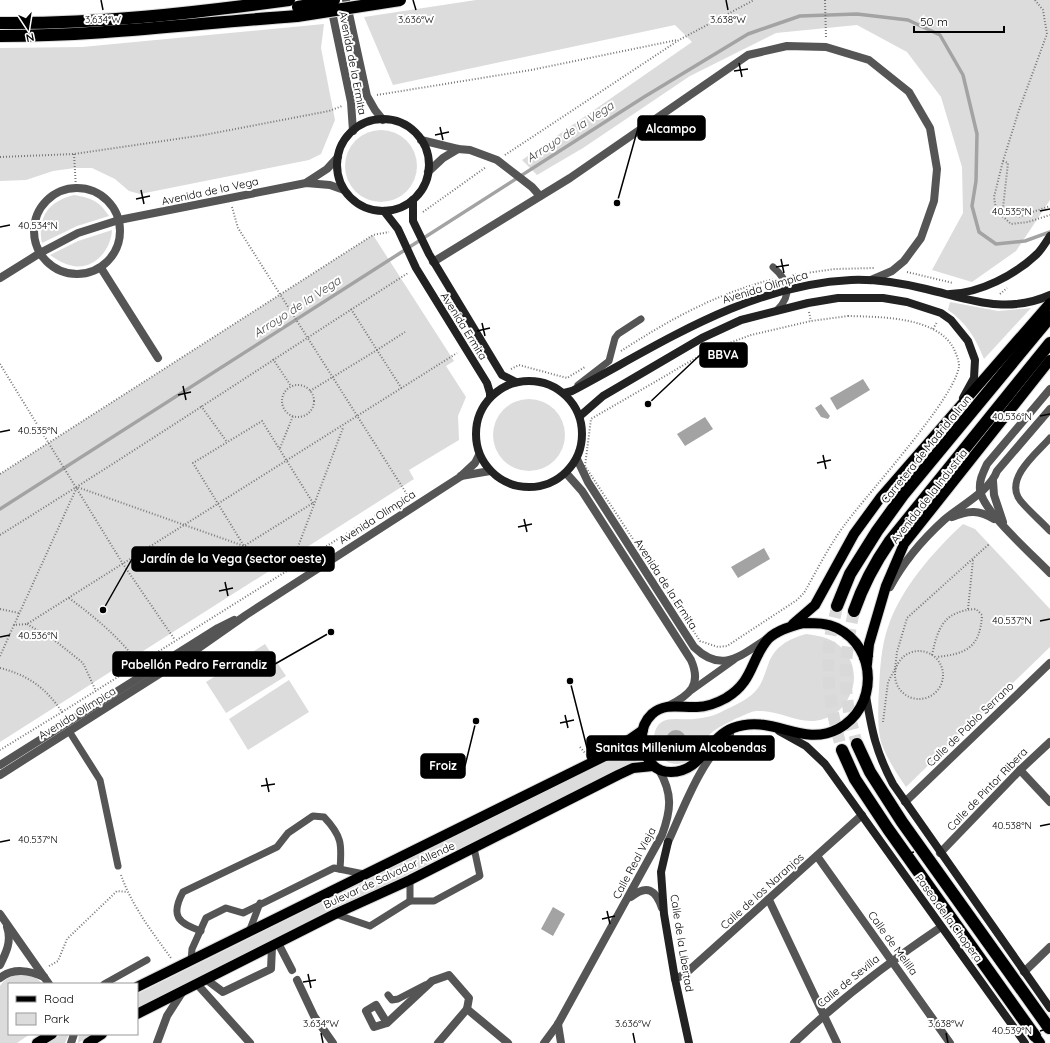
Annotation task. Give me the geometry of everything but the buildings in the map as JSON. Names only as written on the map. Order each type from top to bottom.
[{"type":"highway","points":[[0,36],[96,34],[150,30],[231,21],[334,0]]},
{"type":"highway","points":[[0,24],[90,22],[193,13],[295,8],[400,0]]},
{"type":"highway","name":"Carretera de Madrid a Irun","points":[[837,606],[850,574],[895,507],[1050,317]]},
{"type":"highway","points":[[854,611],[863,585],[890,541],[1050,343]]},
{"type":"highway","points":[[857,744],[870,772],[902,822],[1050,1029]]},
{"type":"highway","points":[[842,750],[855,779],[880,818],[1037,1040]]},
{"type":"main road","points":[[656,768],[643,751],[643,730],[652,714],[667,706],[704,707],[715,704],[739,688],[748,678],[762,648],[769,638],[790,626],[815,605],[850,540],[881,497],[1050,302]]},
{"type":"main road","name":"Avenida de la Industria","points":[[866,666],[869,644],[892,568],[904,544],[1050,360]]},
{"type":"main road","points":[[742,725],[752,723],[770,724],[806,735],[828,733],[846,723],[856,713],[866,696],[868,683],[866,666],[855,643],[838,628],[817,623],[804,623],[790,626]]},
{"type":"main road","name":"Bulevar de Salvador Allende","points":[[138,1014],[207,980],[335,914],[410,880],[618,774],[633,768],[656,768],[673,772],[689,769],[700,760],[719,736],[742,725]]},
{"type":"main road","name":"Bulevar de Salvador Allende","points":[[138,987],[607,755],[643,730]]},
{"type":"main road","points":[[37,1043],[50,1035]]},
{"type":"main road","points":[[88,1043],[100,1035]]},
{"type":"street","name":"Avenida de la Ermita","points":[[330,0],[351,102],[353,131]]},
{"type":"street","name":"Avenida de la Ermita","points":[[346,0],[367,96],[383,120]]},
{"type":"street","points":[[433,262],[582,170],[748,55],[787,46],[826,47],[869,60],[909,92],[930,128],[937,169],[934,201],[921,238],[904,261],[892,271],[871,280]]},
{"type":"street","points":[[383,120],[404,125],[414,131],[421,140],[428,160],[428,172],[423,187],[413,200],[404,206],[384,211],[373,210],[362,206],[352,199],[344,190],[338,174],[338,157],[341,147],[353,131],[362,125],[383,120]]},
{"type":"street","points":[[421,140],[458,149],[470,150],[499,162],[532,187],[540,196]]},
{"type":"street","points":[[428,172],[443,158],[458,149]]},
{"type":"street","name":"Avenida de la Vega","points":[[306,182],[327,169],[338,157]]},
{"type":"street","name":"Avenida de la Vega","points":[[0,278],[40,253],[78,233],[119,220],[306,182],[330,185],[344,190]]},
{"type":"street","points":[[76,188],[88,189],[103,196],[115,209],[119,220],[120,237],[117,250],[110,260],[101,268],[86,273],[68,273],[52,266],[40,253],[36,243],[34,231],[35,220],[40,209],[56,194],[76,188]]},
{"type":"street","points":[[413,200],[413,221]]},
{"type":"street","name":"Avenida Ermita","points":[[384,211],[398,229],[416,268],[487,383],[490,398]]},
{"type":"street","name":"Avenida Ermita","points":[[413,221],[433,262],[502,375]]},
{"type":"street","points":[[943,294],[973,290],[1017,269],[1038,253],[1050,236]]},
{"type":"street","points":[[101,268],[158,358]]},
{"type":"street","name":"Avenida Olímpica","points":[[568,392],[695,324],[737,305],[786,290],[824,282],[871,280],[896,282],[963,300],[993,304],[1027,301],[1050,295]]},
{"type":"street","points":[[580,416],[603,396],[702,338],[742,320],[777,310],[838,298],[864,297],[883,298],[920,306],[941,314],[951,320],[962,331],[975,360],[974,378],[952,414]]},
{"type":"street","points":[[502,375],[516,382]]},
{"type":"street","points":[[534,380],[550,384],[568,392],[580,416],[583,431],[582,447],[577,459],[566,473],[548,484],[528,488],[507,483],[490,471],[479,455],[475,435],[479,415],[490,398],[502,388],[516,382],[534,380]]},
{"type":"street","points":[[1050,389],[988,464],[980,478],[980,492],[989,510],[1050,573]]},
{"type":"street","points":[[1005,526],[994,495],[993,481],[997,471],[1050,409]]},
{"type":"street","name":"Avenida Olímpica","points":[[0,775],[216,638],[246,615],[460,477],[475,463],[479,455]]},
{"type":"street","name":"Avenida de la Ermita","points":[[577,459],[588,482],[694,647],[708,658],[715,660],[734,660]]},
{"type":"street","name":"Avenida Olímpica","points":[[460,477],[490,471]]},
{"type":"street","name":"Avenida de la Ermita","points":[[566,473],[582,491],[691,660],[695,675],[692,690]]},
{"type":"street","points":[[884,598],[909,557],[923,540],[944,520],[993,481]]},
{"type":"street","points":[[944,520],[964,512],[982,512],[1005,526]]},
{"type":"street","name":"Avenida Olímpica","points":[[0,765],[218,628],[246,615]]},
{"type":"street","points":[[734,660],[769,638]]},
{"type":"street","name":"Calle de Pablo Serrano","points":[[905,802],[1050,662]]},
{"type":"street","points":[[667,706],[682,698],[692,690]]},
{"type":"street","points":[[866,696],[873,737],[881,761],[893,784],[1050,1008]]},
{"type":"street","name":"Paseo de la Chopera","points":[[770,724],[814,753],[825,764],[1025,1043]]},
{"type":"street","name":"Calle de la Libertad","points":[[689,1043],[675,979],[664,914],[661,872],[668,842],[701,774],[715,749],[733,731],[742,725]]},
{"type":"street","name":"Calle de Pintor Ribera","points":[[940,853],[1020,770],[1050,742]]},
{"type":"street","name":"Calle Real Vieja","points":[[544,1043],[558,1024],[659,843],[668,819],[670,794],[656,768]]},
{"type":"street","points":[[1020,770],[1050,802]]},
{"type":"street","name":"Calle de los Naranjos","points":[[675,979],[686,974],[770,900],[862,815]]},
{"type":"street","name":"Calle de Melilla","points":[[817,856],[950,1043]]},
{"type":"street","points":[[627,900],[638,891],[647,889],[653,892],[659,900],[664,914]]},
{"type":"street","points":[[770,900],[837,1043]]},
{"type":"street","points":[[2,917],[49,978]]},
{"type":"street","points":[[0,965],[7,951],[10,935],[2,917]]},
{"type":"street","name":"Calle de Sevilla","points":[[794,1043],[823,1015],[892,960],[941,927]]},
{"type":"street","points":[[275,945],[292,970]]},
{"type":"street","points":[[207,980],[223,992],[271,969],[275,945]]},
{"type":"street","points":[[1024,972],[1050,947]]},
{"type":"street","points":[[0,978],[5,974],[20,970],[34,972],[49,978]]},
{"type":"street","points":[[387,1023],[429,983],[449,975],[469,998],[467,1009],[438,1043]]},
{"type":"street","points":[[297,980],[314,1016],[332,1043]]},
{"type":"street","points":[[197,984],[250,1043]]},
{"type":"street","points":[[157,1043],[167,1016],[183,991]]},
{"type":"street","points":[[467,1009],[508,1043]]},
{"type":"street","points":[[558,1024],[561,1043]]},
{"type":"lane","points":[[773,267],[784,277],[786,290],[785,301],[777,310]]},
{"type":"lane","points":[[568,392],[609,361],[618,334],[641,319]]},
{"type":"lane","points":[[1050,438],[1020,473],[1016,483],[1018,497],[1050,531]]},
{"type":"lane","points":[[692,690],[734,660]]},
{"type":"lane","points":[[69,731],[100,780],[118,866]]},
{"type":"lane","points":[[201,931],[184,925],[178,917],[176,904],[183,892],[278,847],[288,833],[313,816],[324,817],[337,831],[342,849],[340,869]]},
{"type":"lane","points":[[335,914],[370,926],[410,901],[434,900],[480,876],[474,848]]},
{"type":"lane","points":[[192,961],[192,949],[206,918],[226,908],[243,913],[260,903],[334,868],[364,874]]},
{"type":"lane","points":[[410,880],[410,901]]},
{"type":"lane","points":[[249,932],[260,903]]},
{"type":"lane","points":[[106,983],[147,960]]},
{"type":"lane","points":[[388,995],[392,1000],[398,999],[429,983]]},
{"type":"path","points":[[413,221],[430,206],[499,162],[679,40],[754,0]]},
{"type":"path","points":[[825,0],[826,35]]},
{"type":"path","points":[[1035,0],[1044,10],[1047,34],[1019,110],[1003,161],[994,197],[996,210],[1011,224],[1028,222],[1050,215]]},
{"type":"path","points":[[74,154],[76,188]]},
{"type":"path","points":[[1003,161],[1008,163],[1003,208],[1018,217],[1050,206]]},
{"type":"path","points":[[228,197],[238,228],[334,377],[414,506]]},
{"type":"path","points":[[0,474],[373,235],[398,229]]},
{"type":"path","points":[[0,535],[416,268]]},
{"type":"path","points":[[351,309],[402,389]]},
{"type":"path","points":[[848,316],[889,318],[909,321],[933,330],[951,344],[956,353],[959,365],[956,376],[949,390],[928,420],[845,524],[804,593],[797,600],[728,646],[718,647],[700,641],[586,466],[591,419],[708,351],[751,335],[810,321],[848,316]]},
{"type":"path","points":[[310,391],[405,332]]},
{"type":"path","points":[[14,625],[28,624],[359,417],[465,348]]},
{"type":"path","points":[[274,359],[291,386]]},
{"type":"path","points":[[0,364],[124,564],[182,650]]},
{"type":"path","points":[[502,375],[520,365],[567,378],[584,367]]},
{"type":"path","points":[[301,385],[310,391],[314,399],[312,408],[306,414],[292,416],[284,409],[282,399],[286,389],[291,386],[301,385]]},
{"type":"path","points":[[201,405],[227,442]]},
{"type":"path","points":[[280,448],[292,416]]},
{"type":"path","points":[[244,546],[193,463],[262,420],[314,502]]},
{"type":"path","points":[[290,568],[343,427]]},
{"type":"path","points":[[77,487],[244,546],[290,568]]},
{"type":"path","points":[[0,656],[77,487]]},
{"type":"path","points":[[0,750],[408,495]]},
{"type":"path","points":[[244,546],[314,502]]},
{"type":"path","points":[[936,657],[942,670],[943,677],[937,690],[926,698],[913,698],[902,692],[896,682],[895,669],[897,652],[907,618],[988,545],[987,543]]},
{"type":"path","points":[[968,610],[973,559]]},
{"type":"path","points":[[69,598],[103,623],[139,664]]},
{"type":"path","points":[[0,609],[19,613]]},
{"type":"path","points":[[882,722],[888,682],[902,657],[908,653],[923,651],[936,657],[955,655],[975,643],[981,629],[982,615],[976,609],[968,610],[946,618],[937,632],[932,655]]},
{"type":"path","points":[[28,624],[58,643],[83,663],[96,691]]},
{"type":"path","points":[[0,668],[35,682],[53,698],[62,712]]},
{"type":"path","points":[[118,866],[127,892],[171,959],[165,962]]},
{"type":"path","points":[[49,978],[48,966],[58,961],[67,939],[118,891],[127,892]]},
{"type":"green space","points":[[476,0],[1050,0],[1050,200],[1016,251],[972,282],[932,270],[963,213],[962,167],[941,97],[907,52],[857,25],[776,33],[690,76],[583,148],[537,175],[522,160],[692,42],[675,25],[393,85],[364,17]]},
{"type":"green space","points":[[324,24],[321,48],[335,120],[321,154],[309,160],[140,194],[129,191],[115,179],[92,168],[75,168],[53,171],[26,180],[0,181],[0,48],[82,47]]},
{"type":"green space","points":[[381,130],[401,136],[411,146],[417,166],[411,186],[401,196],[381,202],[361,196],[351,186],[345,166],[351,146],[361,136]]},
{"type":"green space","points":[[74,195],[86,197],[94,201],[102,207],[109,216],[77,226],[42,243],[41,225],[47,212],[58,201]]},
{"type":"green space","points":[[112,230],[111,237],[105,251],[94,262],[88,265],[73,266],[61,262],[50,255],[78,241]]},
{"type":"green space","points":[[373,235],[454,361],[446,366],[466,397],[458,416],[459,440],[409,470],[414,479],[0,742],[0,474]]},
{"type":"green space","points":[[950,302],[998,311],[1031,308],[984,359],[970,332],[960,320],[948,310]]},
{"type":"green space","points":[[529,399],[549,405],[559,415],[565,435],[559,455],[549,465],[529,471],[509,465],[499,455],[493,435],[499,415],[509,405]]},
{"type":"green space","points":[[963,524],[975,529],[1050,609],[1050,647],[906,787],[887,756],[880,739],[878,718],[882,650],[888,627],[901,598],[919,571],[940,546]]},
{"type":"green space","points":[[806,634],[822,637],[836,643],[844,650],[851,662],[854,672],[853,686],[846,703],[837,713],[822,719],[803,721],[777,713],[755,711],[737,718],[715,730],[705,740],[696,754],[688,761],[673,764],[669,763],[659,755],[655,747],[654,738],[659,724],[664,721],[675,719],[702,718],[720,713],[742,701],[755,692],[758,688],[763,680],[774,653],[782,645],[793,638]]},
{"type":"green space","points":[[265,644],[286,676],[226,713],[206,682]]},
{"type":"green space","points":[[289,680],[309,712],[248,750],[229,719]]},
{"type":"green space","points":[[633,746],[637,761],[138,1008],[138,994],[623,753]]},
{"type":"green space","points":[[22,974],[35,977],[42,983],[8,983],[8,1035],[29,1035],[17,1043],[0,1043],[0,986],[4,981],[15,975]]},
{"type":"green space","points":[[59,1035],[69,1035],[65,1043],[47,1043]]},
{"type":"green space","points":[[79,1035],[91,1035],[78,1043]]},
{"type":"shaded area","points":[[863,379],[870,390],[837,410],[830,398]]},
{"type":"shaded area","points":[[821,404],[830,416],[828,419],[821,417],[815,408]]},
{"type":"shaded area","points":[[705,417],[713,429],[685,446],[677,434]]},
{"type":"shaded area","points":[[764,548],[770,559],[738,578],[731,567]]},
{"type":"shaded area","points":[[676,730],[683,733],[686,740],[683,747],[676,750],[669,747],[666,740],[669,733]]},
{"type":"shaded area","points":[[553,907],[565,914],[553,936],[541,929]]},
{"type":"waterway","name":"Arroyo de la Vega","points":[[0,509],[644,97],[748,34],[800,16],[857,14],[908,20],[940,35],[963,75],[977,134],[976,181],[972,206],[979,232],[996,244],[1025,241],[1050,232]]},
{"type":"tunnel","points":[[837,606],[830,641],[828,673],[835,724],[842,750]]},
{"type":"tunnel","points":[[854,611],[846,662],[846,678],[849,709],[857,744]]},
{"type":"place","name":"Alcampo","points":[[617,203]]},
{"type":"place","name":"BBVA","points":[[648,404]]},
{"type":"place","name":"Jardín de la Vega (sector oeste)","points":[[103,610]]},
{"type":"place","name":"Pabellón Pedro Ferrandiz","points":[[331,632]]},
{"type":"place","name":"Sanitas Millenium Alcobendas","points":[[570,681]]},
{"type":"place","name":"Froiz","points":[[476,721]]}]
